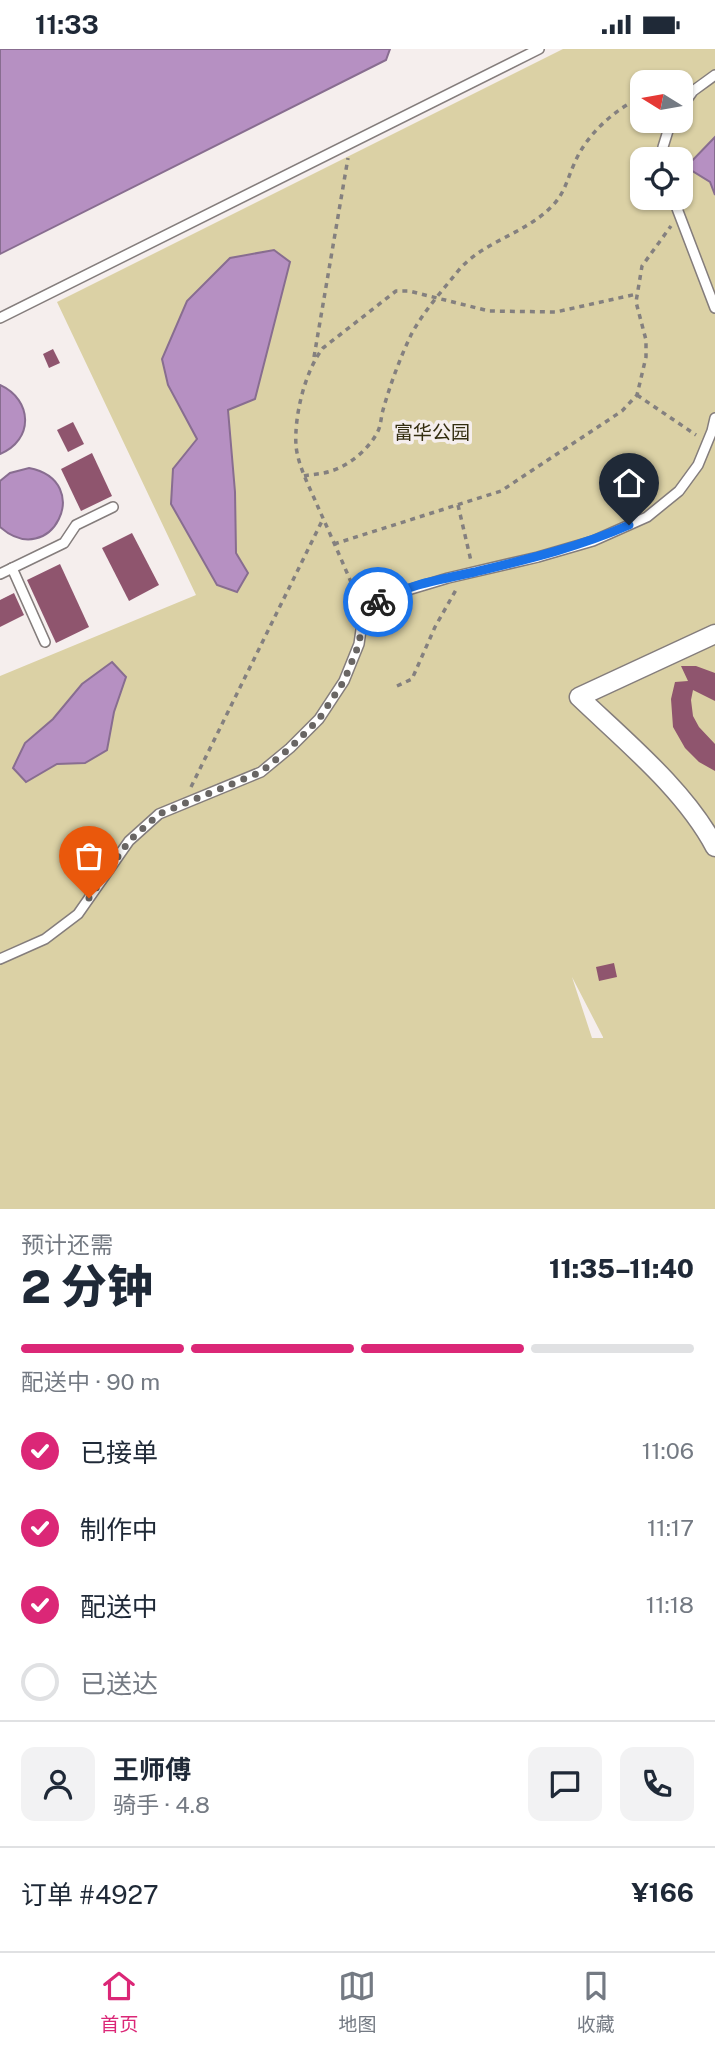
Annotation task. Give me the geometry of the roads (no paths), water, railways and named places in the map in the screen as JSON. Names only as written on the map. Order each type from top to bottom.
[{"type":"street","points":[[715,634],[579,697],[674,790],[715,847]]},
{"type":"lane","points":[[0,318],[538,49]]},
{"type":"lane","points":[[693,91],[715,75]]},
{"type":"lane","points":[[677,210],[715,309]]},
{"type":"lane","points":[[0,959],[45,939],[78,914],[129,841],[159,814],[261,772],[310,729],[344,681],[359,644],[362,623],[370,607],[387,596],[593,541],[646,517],[679,491],[698,465],[715,418]]},
{"type":"lane","points":[[0,574],[64,543],[76,525],[113,507]]},
{"type":"lane","points":[[12,568],[45,642]]},
{"type":"park label","name":"富华公园","points":[[432,432]]}]
